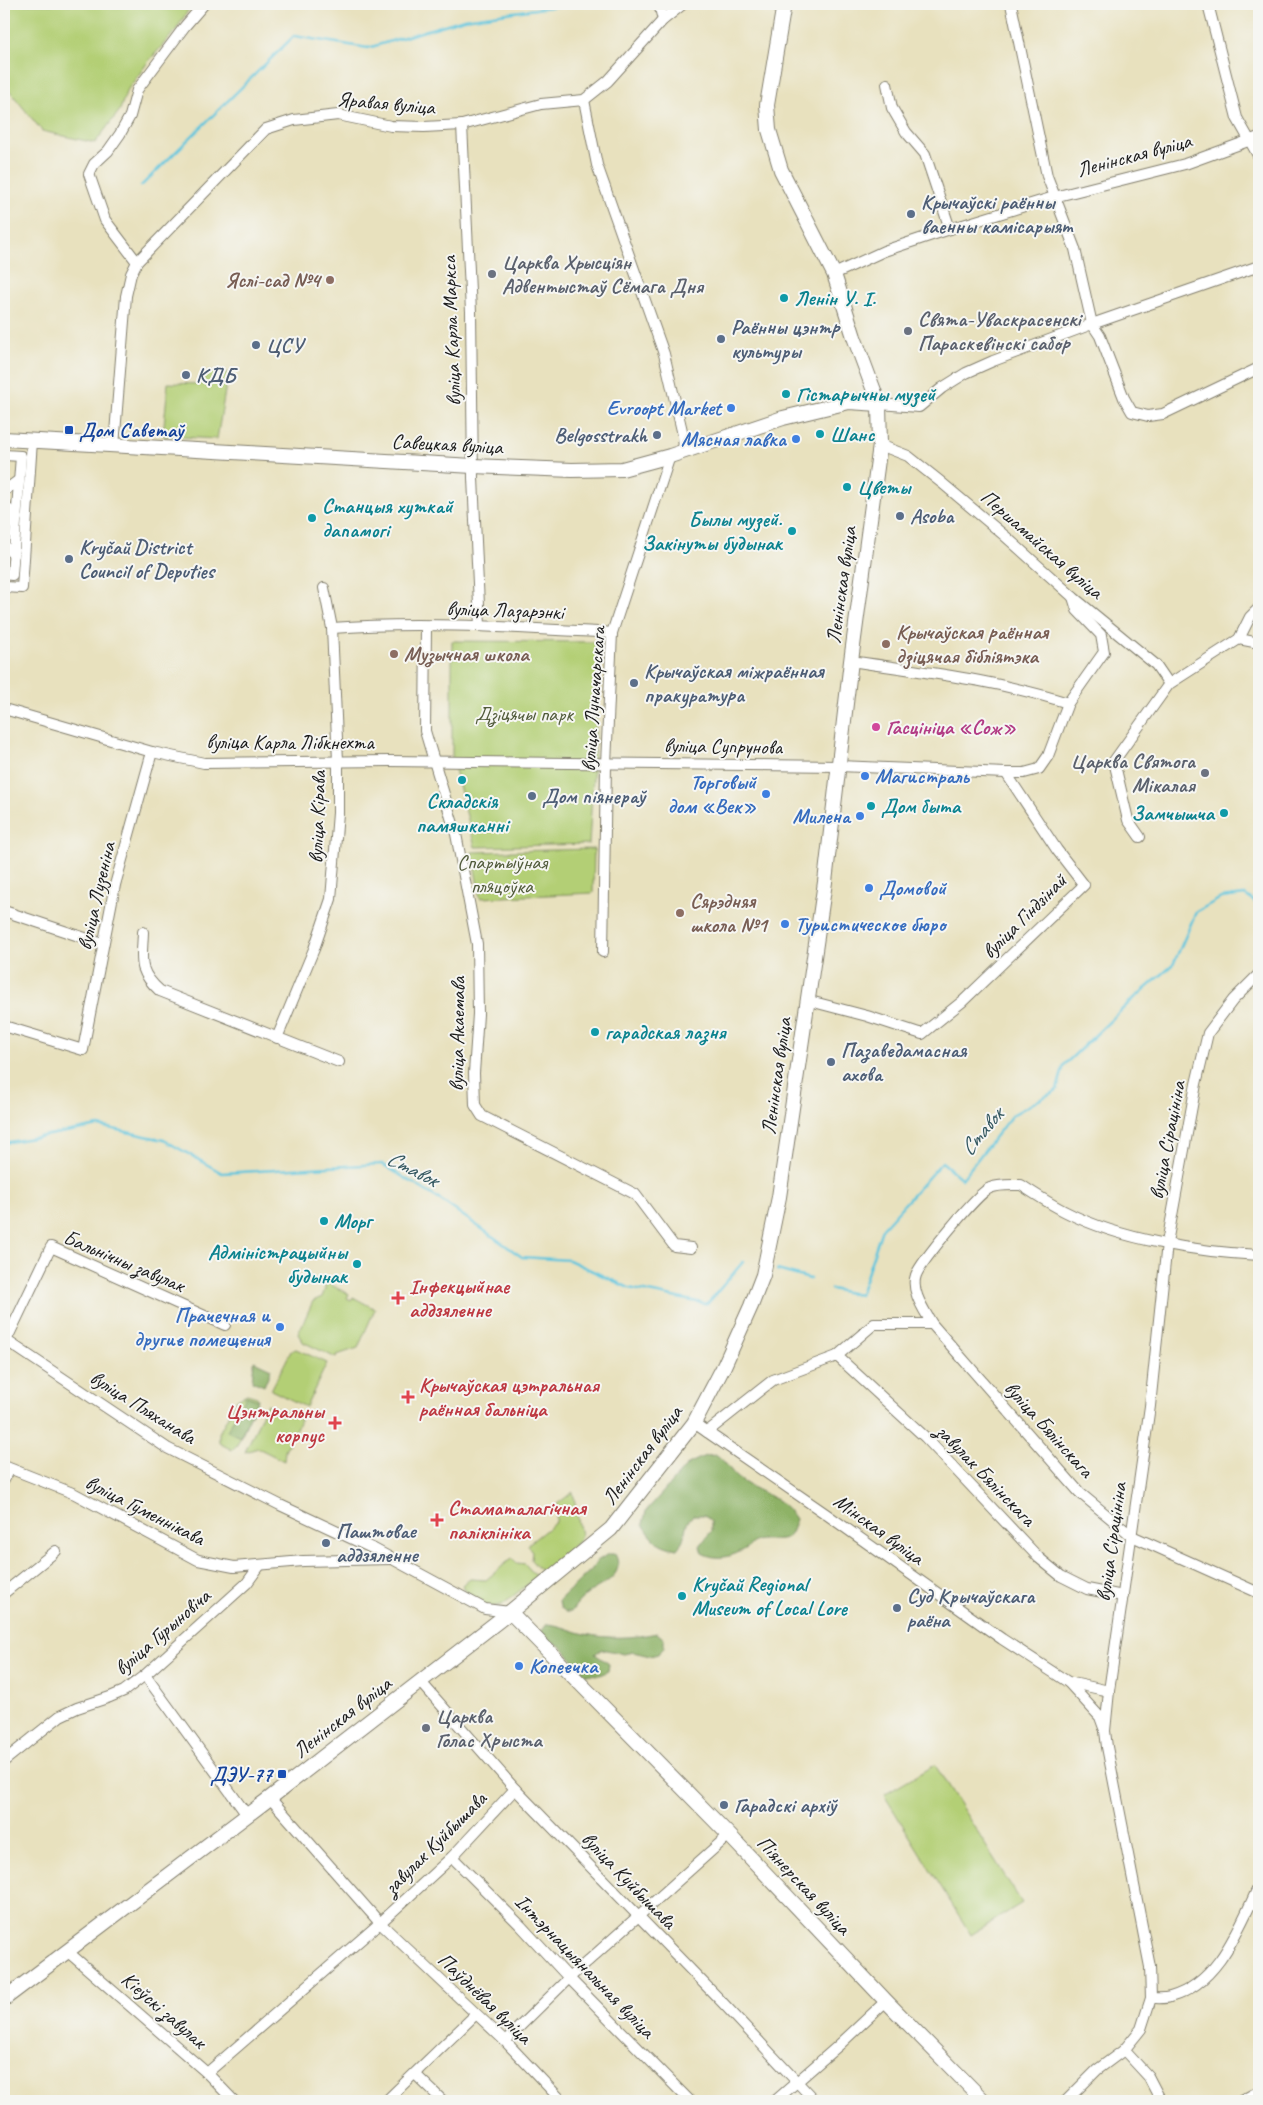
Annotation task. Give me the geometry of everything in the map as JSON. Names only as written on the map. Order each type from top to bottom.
[{"type":"main road","points":[[784,4],[767,105],[769,130],[781,170],[834,274]]},
{"type":"main road","name":"Ленінская вуліца","points":[[4,1999],[247,1816],[510,1612],[611,1529],[694,1423],[740,1332],[763,1275],[779,1197],[824,882],[880,445],[879,404],[854,338],[834,274]]},
{"type":"main road","name":"Савецкая вуліца","points":[[4,439],[473,466],[572,470],[622,469],[670,456],[783,418],[849,402],[879,404]]},
{"type":"main road","name":"Піянерская вуліца","points":[[510,1612],[729,1835],[886,2001],[984,2101]]},
{"type":"street","points":[[137,262],[105,220],[89,174],[94,164],[108,151],[120,134],[130,116],[138,90],[185,26],[204,4]]},
{"type":"street","points":[[659,4],[663,20]]},
{"type":"street","points":[[683,4],[663,20],[608,81],[584,100],[596,165],[664,354],[683,435],[684,451]]},
{"type":"street","points":[[1012,4],[1054,197],[1075,249],[1092,324],[1100,336],[1124,398],[1132,412],[1148,416],[1163,414],[1259,368]]},
{"type":"street","points":[[1208,4],[1237,118],[1254,139],[1259,157]]},
{"type":"street","points":[[888,84],[892,108],[906,132],[925,154],[950,229]]},
{"type":"street","name":"Яравая вуліца","points":[[114,446],[126,296],[131,274],[137,262],[250,144],[271,126],[294,120],[338,115],[391,126],[424,128],[462,125],[541,104],[584,100]]},
{"type":"street","name":"вуліца Карла Маркса","points":[[462,125],[471,312],[473,466],[480,626]]},
{"type":"street","name":"Ленінская вуліца","points":[[834,274],[884,251],[950,229],[1054,197],[1185,164],[1254,139]]},
{"type":"street","points":[[879,404],[918,407],[942,388],[966,373],[1092,324],[1259,266]]},
{"type":"street","points":[[4,587],[22,588],[32,441]]},
{"type":"street","name":"Першамайская вуліца","points":[[880,445],[908,456],[942,483],[1073,597],[1156,665],[1168,684]]},
{"type":"street","points":[[4,456],[21,456],[12,575],[4,574]]},
{"type":"street","name":"вуліца Луначарскага","points":[[602,952],[606,764],[612,633],[670,456]]},
{"type":"street","points":[[4,491],[19,480]]},
{"type":"street","points":[[4,505],[17,518]]},
{"type":"street","points":[[4,527],[17,518]]},
{"type":"street","points":[[4,546],[14,555]]},
{"type":"street","name":"вуліца Кірава","points":[[277,1038],[314,950],[331,899],[338,813],[338,761],[332,628],[324,588]]},
{"type":"street","points":[[1006,773],[1024,773],[1039,769],[1048,756],[1068,703],[1104,652],[1101,635],[1077,610],[1073,597]]},
{"type":"street","points":[[1140,836],[1128,820],[1114,762],[1168,684],[1238,640],[1250,617],[1259,608]]},
{"type":"street","name":"вуліца Лазарэнкі","points":[[332,628],[377,624],[480,626],[612,633]]},
{"type":"street","name":"вуліца Акаемава","points":[[426,626],[425,731],[456,834],[477,944],[478,1014],[474,1073],[475,1105],[482,1116],[635,1194],[674,1246],[692,1248]]},
{"type":"street","points":[[1238,640],[1259,643]]},
{"type":"street","points":[[851,660],[952,675],[1032,692],[1068,703]]},
{"type":"street","name":"вуліца Карла Лібкнехта","points":[[4,709],[152,752],[204,763],[338,761],[606,764]]},
{"type":"street","name":"вуліца Лузеніна","points":[[4,1026],[83,1050],[115,885],[152,752]]},
{"type":"street","name":"вуліца Супрунова","points":[[606,764],[839,766],[1006,773]]},
{"type":"street","name":"вуліца Гіндзінай","points":[[806,1000],[867,1016],[922,1034],[963,1001],[1084,885],[1057,850],[1006,773]]},
{"type":"street","points":[[4,911],[103,944]]},
{"type":"street","points":[[143,932],[142,968],[148,980],[160,991],[339,1062]]},
{"type":"street","name":"вуліца Сірацініна","points":[[1066,2101],[1097,2070],[1124,2050],[1141,2029],[1151,1998],[1150,1967],[1105,1731],[1109,1691],[1150,1406],[1167,1243],[1196,1084],[1208,1033],[1233,1000],[1259,974]]},
{"type":"street","name":"вуліца Бялінскага","points":[[1167,1243],[1123,1234],[1067,1213],[1020,1184],[990,1188],[954,1222],[916,1275],[915,1291],[932,1324],[1080,1492],[1132,1536],[1259,1593]]},
{"type":"street","points":[[1167,1243],[1234,1254],[1259,1255]]},
{"type":"street","name":"Бальнічны завулак","points":[[4,1342],[51,1247],[225,1325]]},
{"type":"street","points":[[707,1432],[772,1380],[837,1356],[874,1324],[932,1324]]},
{"type":"street","name":"вуліца Пляханава","points":[[4,1342],[167,1448],[280,1505],[392,1558],[485,1609],[510,1612]]},
{"type":"street","name":"завулак Бялінскага","points":[[837,1356],[925,1438],[1046,1564],[1061,1576],[1086,1589],[1122,1596]]},
{"type":"street","name":"Мінская вуліца","points":[[694,1423],[926,1586],[1068,1682],[1100,1717],[1105,1731]]},
{"type":"street","points":[[4,1480],[7,1468]]},
{"type":"street","name":"вуліца Гуменнікава","points":[[7,1468],[75,1494],[198,1560],[234,1566],[303,1561],[392,1558]]},
{"type":"street","points":[[4,1593],[56,1551]]},
{"type":"street","name":"вуліца Гурыновіча","points":[[4,1761],[60,1716],[110,1698],[124,1691],[145,1675],[247,1582],[260,1565]]},
{"type":"street","points":[[145,1675],[247,1816]]},
{"type":"street","name":"вуліца Куйбышава","points":[[420,1681],[515,1789],[722,2002],[796,2083],[815,2101]]},
{"type":"street","name":"Мінская вуліца","points":[[1068,1682],[1109,1691]]},
{"type":"street","name":"завулак Куйбышава","points":[[380,1923],[452,1857],[515,1789]]},
{"type":"street","name":"Паўднёвая вуліца","points":[[270,1798],[380,1923],[475,2015],[505,2041],[562,2101]]},
{"type":"street","points":[[505,2041],[569,1978],[729,1835]]},
{"type":"street","name":"Інтэрнацыянальная вуліца","points":[[452,1857],[690,2101]]},
{"type":"street","points":[[1151,1998],[1169,1998],[1191,1988],[1206,1977],[1216,1966],[1239,1927],[1259,1886]]},
{"type":"street","points":[[207,2073],[380,1923]]},
{"type":"street","name":"Кіеўскі завулак","points":[[67,1951],[207,2073],[234,2101]]},
{"type":"street","points":[[775,2101],[886,2001]]},
{"type":"street","points":[[386,2101],[475,2015]]},
{"type":"street","points":[[1124,2050],[1148,2076],[1161,2101]]},
{"type":"street","points":[[414,2074],[443,2101]]},
{"type":"street","points":[[1241,2101],[1259,2091]]},
{"type":"green space","points":[[4,4],[192,4],[176,30],[148,62],[126,92],[120,110],[95,143],[42,131],[4,84]]},
{"type":"green space","points":[[206,372],[228,373],[217,439],[163,436],[168,383],[202,384]]},
{"type":"green space","name":"Дзіцячы парк","points":[[452,641],[601,642],[589,844],[475,847],[452,758]]},
{"type":"green space","name":"Спартыўная пляцоўка","points":[[594,849],[593,893],[480,898],[472,852]]},
{"type":"green space","points":[[325,1282],[349,1294],[347,1298],[351,1300],[353,1297],[375,1309],[358,1348],[337,1355],[336,1358],[303,1342],[298,1334],[313,1301],[322,1297]]},
{"type":"green space","points":[[296,1349],[327,1363],[306,1407],[271,1390],[291,1351]]},
{"type":"green space","points":[[254,1361],[271,1369],[264,1386],[252,1381]]},
{"type":"green space","points":[[247,1394],[258,1399],[237,1445],[232,1450],[219,1443],[219,1433],[237,1399]]},
{"type":"green space","points":[[246,1396],[258,1400],[240,1437],[227,1431]]},
{"type":"green space","points":[[267,1404],[301,1418],[285,1451],[284,1461],[258,1448],[245,1452]]},
{"type":"green space","points":[[717,1455],[738,1478],[775,1499],[789,1510],[795,1519],[793,1529],[785,1539],[756,1541],[736,1554],[713,1557],[702,1553],[700,1546],[711,1531],[711,1521],[704,1515],[693,1515],[689,1519],[681,1544],[677,1549],[665,1546],[653,1538],[643,1524],[646,1511],[688,1464],[705,1456]]},
{"type":"green space","points":[[573,1492],[581,1535],[579,1541],[543,1573],[531,1560],[532,1551],[527,1545],[556,1522],[557,1504]]},
{"type":"green space","points":[[608,1554],[615,1554],[618,1561],[616,1573],[607,1582],[584,1597],[571,1612],[566,1612],[560,1607],[559,1600],[592,1569],[597,1561]]},
{"type":"green space","points":[[512,1558],[517,1563],[525,1564],[537,1577],[502,1605],[489,1607],[467,1594],[463,1585],[470,1579],[486,1580]]},
{"type":"green space","points":[[547,1624],[603,1637],[630,1637],[657,1633],[664,1639],[664,1648],[658,1654],[650,1656],[633,1652],[624,1654],[602,1649],[595,1654],[609,1664],[608,1671],[600,1675],[585,1674],[562,1647],[547,1639],[541,1632]]},
{"type":"green space","points":[[935,1765],[1022,1903],[971,1935],[884,1795]]},
{"type":"waterway","points":[[141,186],[294,36],[368,48],[464,19],[572,4]]},
{"type":"waterway","name":"Ставок","points":[[831,1289],[860,1295],[882,1229],[942,1162],[962,1179],[1012,1115],[1057,1090],[1064,1065],[1131,1001],[1173,965],[1196,912],[1221,898],[1245,895],[1259,905]]},
{"type":"waterway","name":"Ставок","points":[[4,1143],[99,1126],[164,1140],[222,1173],[382,1164],[442,1201],[522,1257],[569,1260],[629,1288],[707,1304],[743,1262]]},
{"type":"waterway","name":"Ставок","points":[[777,1270],[810,1279]]},
{"type":"place","name":"Крычаўскі раённы ваенны камісарыят","points":[[911,214]]},
{"type":"place","name":"Царква Хрысціян Адвентыстаў Сёмага Дня","points":[[492,274]]},
{"type":"place","name":"Яслі-сад №4","points":[[330,280]]},
{"type":"place","name":"Ленін У. І.","points":[[784,298]]},
{"type":"place","name":"Свята-Уваскрасенскі Параскевінскі сабор","points":[[908,331]]},
{"type":"place","name":"Раённы цэнтр культуры","points":[[721,339]]},
{"type":"place","name":"ЦСУ","points":[[256,345]]},
{"type":"place","name":"КДБ","points":[[186,375]]},
{"type":"place","name":"Гістарычны музей","points":[[786,394]]},
{"type":"place","name":"Evroopt Market","points":[[731,408]]},
{"type":"place","name":"Дом Саветаў","points":[[69,430]]},
{"type":"place","name":"Шанс","points":[[820,434]]},
{"type":"place","name":"Belgosstrakh","points":[[657,435]]},
{"type":"place","name":"Мясная лавка","points":[[796,439]]},
{"type":"place","name":"Цветы","points":[[847,487]]},
{"type":"place","name":"Asoba","points":[[900,516]]},
{"type":"place","name":"Станцыя хуткай дапамогі","points":[[312,518]]},
{"type":"place","name":"Былы музей. Закінуты будынак","points":[[792,531]]},
{"type":"place","name":"Kryčaŭ District Council of Deputies","points":[[69,559]]},
{"type":"place","name":"Крычаўская раённая дзіцячая бібліятэка","points":[[886,644]]},
{"type":"place","name":"Музычная школа","points":[[394,654]]},
{"type":"place","name":"Крычаўская міжраённая пракуратура","points":[[634,683]]},
{"type":"place","name":"Гасцініца «Сож»","points":[[876,727]]},
{"type":"place","name":"Царква Святога Мікалая","points":[[1205,773]]},
{"type":"place","name":"Магистраль","points":[[865,776]]},
{"type":"place","name":"Складскія памяшканні","points":[[462,780]]},
{"type":"place","name":"Торговый дом «Век»","points":[[766,794]]},
{"type":"place","name":"Дом піянераў","points":[[532,796]]},
{"type":"place","name":"Дом быта","points":[[871,806]]},
{"type":"place","name":"Замчышча","points":[[1224,813]]},
{"type":"place","name":"Милена","points":[[860,816]]},
{"type":"place","name":"Домовой","points":[[869,888]]},
{"type":"place","name":"Сярэдняя школа №1","points":[[680,913]]},
{"type":"place","name":"Туристическое бюро","points":[[785,924]]},
{"type":"place","name":"гарадская лазня","points":[[595,1032]]},
{"type":"place","name":"Пазаведамасная ахова","points":[[831,1062]]},
{"type":"place","name":"Морг","points":[[324,1221]]},
{"type":"place","name":"Адміністрацыйны будынак","points":[[357,1264]]},
{"type":"place","name":"Інфекцыйнае аддзяленне","points":[[398,1298]]},
{"type":"place","name":"Прачечная и другие помещения","points":[[280,1327]]},
{"type":"place","name":"Крычаўская цэтральная раённая бальніца","points":[[408,1397]]},
{"type":"place","name":"Цэнтральны корпус","points":[[335,1423]]},
{"type":"place","name":"Стаматалагічная паліклініка","points":[[437,1520]]},
{"type":"place","name":"Паштовае аддзяленне","points":[[326,1543]]},
{"type":"place","name":"Kryčaŭ Regional Museum of Local Lore","points":[[682,1596]]},
{"type":"place","name":"Суд Крычаўскага раёна","points":[[897,1608]]},
{"type":"place","name":"Копеечка","points":[[519,1666]]},
{"type":"place","name":"Царква Голас Хрыста","points":[[426,1728]]},
{"type":"place","name":"ДЭУ-77","points":[[282,1774]]},
{"type":"place","name":"Гарадскі архіў","points":[[724,1805]]}]
